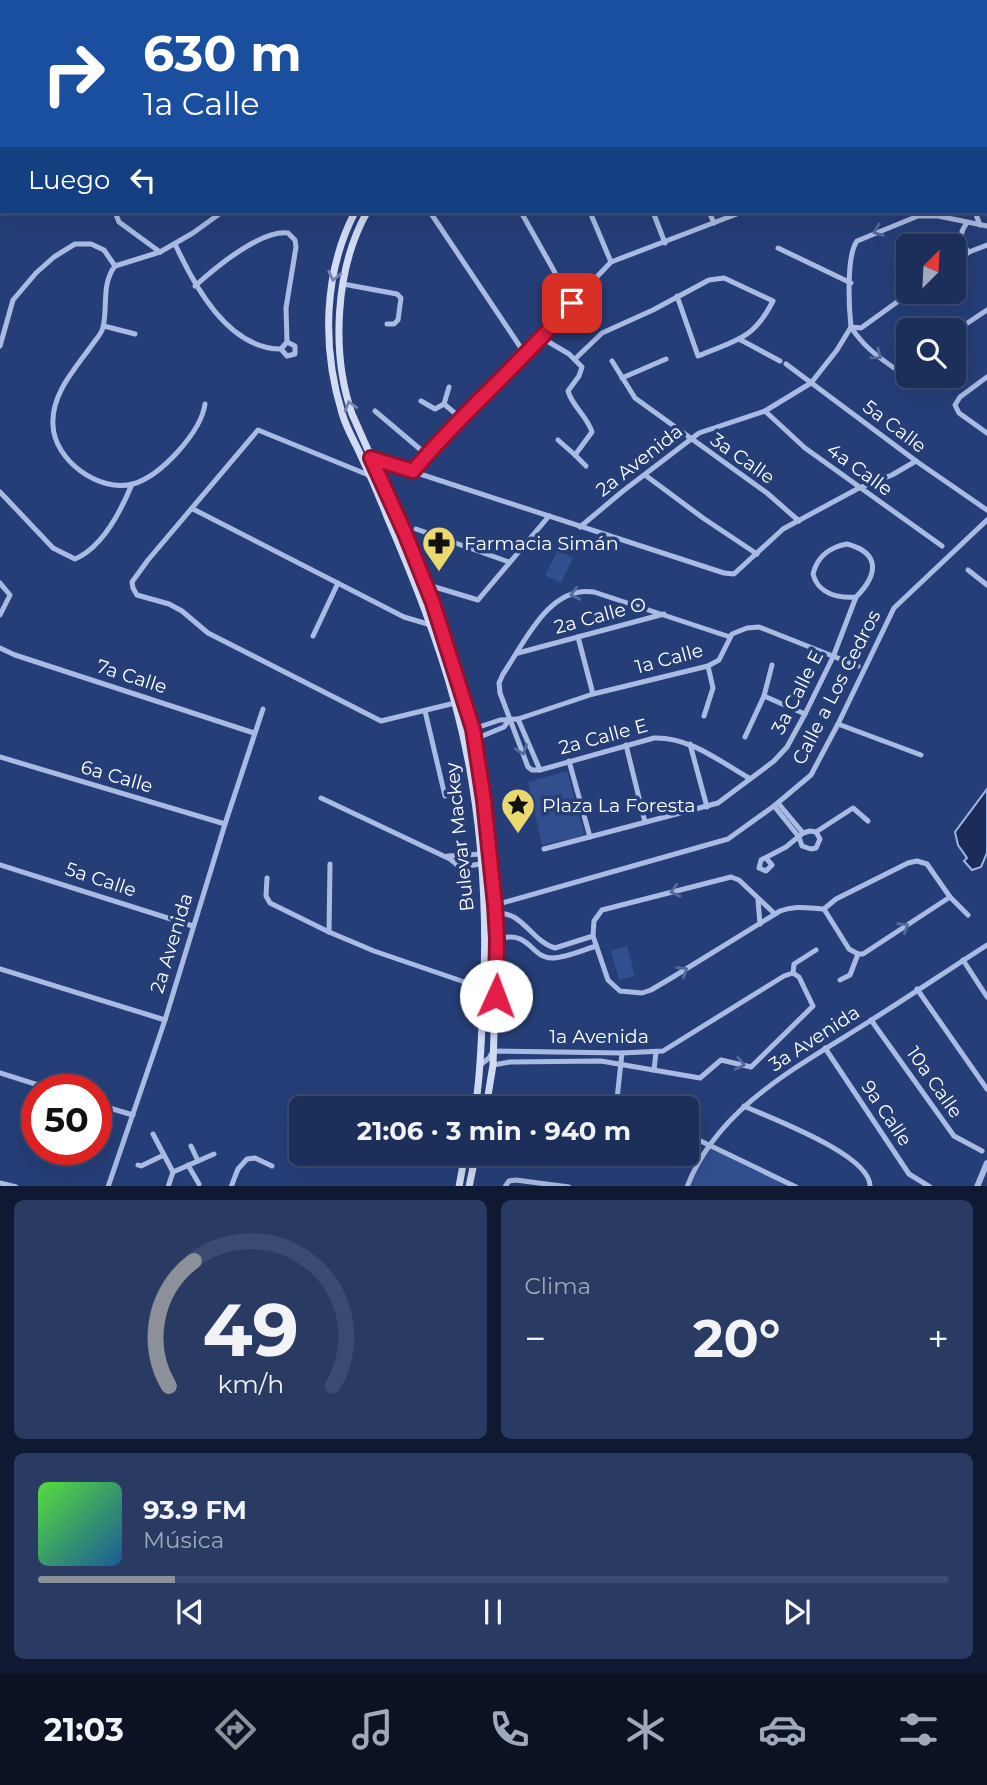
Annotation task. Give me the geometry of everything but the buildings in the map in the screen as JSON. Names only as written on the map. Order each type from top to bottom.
[{"type":"main road","name":"Bulevar Mackey","points":[[354,214],[332,279],[328,323],[334,383],[342,415],[431,625],[455,703],[472,785],[481,854],[485,942],[485,989],[476,1096]]},
{"type":"main road","name":"Bulevar Mackey","points":[[366,214],[350,255],[338,323],[348,402],[425,583],[473,729],[496,910],[493,1065],[488,1096]]},
{"type":"main road","points":[[481,854],[486,854],[490,866]]},
{"type":"main road","points":[[459,1186],[463,1166]]},
{"type":"main road","points":[[469,1186],[473,1166]]},
{"type":"street","points":[[116,214],[120,222],[160,252]]},
{"type":"street","points":[[115,266],[160,252],[219,214]]},
{"type":"street","points":[[431,214],[525,354]]},
{"type":"street","points":[[522,214],[572,303]]},
{"type":"street","points":[[591,214],[611,262]]},
{"type":"street","points":[[654,214],[665,243]]},
{"type":"street","points":[[710,214],[714,223]]},
{"type":"street","points":[[413,471],[542,338],[611,262],[737,214]]},
{"type":"street","points":[[896,369],[859,341],[851,327],[853,247],[861,237],[918,216],[938,216],[984,226]]},
{"type":"street","points":[[967,223],[960,235],[961,243],[969,252]]},
{"type":"street","points":[[195,286],[221,264],[272,234],[282,232],[292,236],[296,247],[286,308],[287,342],[281,349]]},
{"type":"street","points":[[0,346],[13,300],[54,257],[75,244],[92,244],[104,250],[115,266]]},
{"type":"street","points":[[175,244],[195,286],[212,309],[236,333],[272,349],[281,349],[287,356],[295,354],[295,346],[287,342]]},
{"type":"street","points":[[966,254],[987,246]]},
{"type":"street","points":[[778,248],[850,283]]},
{"type":"street","points":[[115,266],[105,290],[104,326],[60,391],[54,408],[52,426],[68,462],[82,472],[116,485],[132,484],[149,476],[175,455],[203,418],[205,404]]},
{"type":"street","points":[[575,359],[602,333],[709,280],[724,278],[773,301],[755,329],[739,339],[698,356],[677,296]]},
{"type":"street","points":[[343,285],[397,294],[401,298],[398,320],[394,324],[387,324]]},
{"type":"street","points":[[851,327],[861,328],[896,303]]},
{"type":"street","points":[[966,324],[987,310]]},
{"type":"street","points":[[104,326],[135,334]]},
{"type":"street","name":"2a Avenida","points":[[580,527],[699,433],[765,411],[811,383],[851,327]]},
{"type":"street","points":[[542,338],[575,359],[582,367],[568,391],[592,432],[575,455]]},
{"type":"street","points":[[739,339],[780,361]]},
{"type":"street","points":[[622,378],[666,359]]},
{"type":"street","name":"3a Calle","points":[[612,361],[635,398],[767,494],[799,521]]},
{"type":"street","name":"5a Calle","points":[[786,364],[987,510]]},
{"type":"street","points":[[987,377],[960,397],[955,405],[959,413],[987,433]]},
{"type":"street","points":[[421,401],[435,409],[443,404],[449,387]]},
{"type":"street","points":[[443,404],[462,419]]},
{"type":"street","points":[[375,411],[427,455]]},
{"type":"street","name":"4a Calle","points":[[765,411],[805,448],[942,546]]},
{"type":"street","points":[[370,476],[258,430],[137,573],[132,582],[133,588],[137,595],[169,604],[182,611],[208,633],[381,721],[455,703]]},
{"type":"street","points":[[558,440],[586,466]]},
{"type":"street","points":[[371,458],[580,527],[734,574],[783,529],[916,461]]},
{"type":"street","points":[[646,475],[757,554]]},
{"type":"street","points":[[0,492],[53,548],[75,559],[86,555],[107,531],[123,507],[132,484]]},
{"type":"street","points":[[193,509],[404,617],[431,625]]},
{"type":"street","points":[[425,583],[478,600],[549,516]]},
{"type":"street","name":"Calle a Los Cedros","points":[[496,910],[728,839],[777,804],[811,775],[894,608],[987,520]]},
{"type":"street","points":[[416,529],[509,562]]},
{"type":"street","points":[[847,544],[859,547],[869,554],[874,568],[869,584],[856,597],[841,598],[829,593],[815,581],[815,566],[836,546],[847,544]]},
{"type":"street","points":[[968,570],[987,584]]},
{"type":"street","points":[[0,583],[10,595],[0,615]]},
{"type":"street","points":[[313,636],[338,583]]},
{"type":"street","points":[[518,719],[540,770],[527,767],[500,693],[499,683],[545,611],[559,599],[574,592],[594,592],[664,614]]},
{"type":"street","name":"3a Calle E","points":[[544,849],[718,803],[774,761],[787,747],[805,715],[833,657],[856,597]]},
{"type":"street","name":"2a Calle O","points":[[518,653],[664,614],[730,637]]},
{"type":"street","points":[[730,637],[734,632],[759,627],[858,666]]},
{"type":"street","points":[[578,637],[593,694]]},
{"type":"street","name":"1a Calle","points":[[473,729],[500,720],[518,719],[593,694],[708,666],[719,660],[730,637]]},
{"type":"street","name":"7a Calle","points":[[0,648],[254,733]]},
{"type":"street","points":[[744,737],[764,696],[772,665]]},
{"type":"street","points":[[704,716],[713,688],[708,666]]},
{"type":"street","points":[[764,696],[805,715]]},
{"type":"street","name":"2a Avenida","points":[[108,1186],[165,1020],[225,824],[264,709]]},
{"type":"street","points":[[425,711],[445,796]]},
{"type":"street","name":"1a Calle","points":[[475,739],[504,727],[509,720]]},
{"type":"street","points":[[838,724],[920,755]]},
{"type":"street","name":"2a Calle E","points":[[540,770],[666,737],[690,744],[749,778]]},
{"type":"street","points":[[690,744],[707,807]]},
{"type":"street","points":[[626,746],[645,822]]},
{"type":"street","name":"6a Calle","points":[[0,757],[225,824]]},
{"type":"street","points":[[569,761],[590,837]]},
{"type":"street","points":[[321,798],[445,856],[460,867],[481,864]]},
{"type":"street","points":[[777,804],[801,835],[802,846],[816,848],[820,839],[816,832]]},
{"type":"street","points":[[766,858],[801,835],[810,831],[816,832],[851,809],[856,809],[868,821]]},
{"type":"street","points":[[445,856],[481,854]]},
{"type":"street","points":[[775,914],[739,880],[731,877],[610,907],[597,914],[593,936],[608,980],[620,991],[642,993],[789,907],[824,909],[836,899],[908,863],[917,861],[927,864],[950,897],[968,915]]},
{"type":"street","points":[[329,932],[330,864]]},
{"type":"street","name":"5a Calle","points":[[0,865],[193,926]]},
{"type":"street","points":[[267,878],[266,896],[270,903],[374,951],[485,989]]},
{"type":"street","name":"3a Avenida","points":[[840,979],[850,975],[858,954],[863,954],[950,897]]},
{"type":"street","points":[[758,900],[760,924]]},
{"type":"street","points":[[824,909],[849,949],[858,954]]},
{"type":"street","points":[[496,910],[511,915],[539,941],[555,948],[593,936]]},
{"type":"street","points":[[497,939],[510,935],[518,937],[542,955],[553,958],[596,946]]},
{"type":"street","name":"3a Avenida","points":[[687,1186],[708,1145],[744,1107],[774,1082],[987,944]]},
{"type":"street","name":"1a Avenida","points":[[493,1051],[663,1051],[700,1026],[793,973],[794,964],[816,950]]},
{"type":"street","points":[[963,960],[987,997]]},
{"type":"street","points":[[0,969],[165,1020]]},
{"type":"street","points":[[493,1065],[509,1062],[597,1061],[700,1077],[721,1060],[751,1067],[813,1006],[799,976],[793,973]]},
{"type":"street","points":[[917,989],[987,1089]]},
{"type":"street","name":"10a Calle","points":[[871,1020],[954,1136],[982,1152]]},
{"type":"street","name":"9a Calle","points":[[825,1048],[909,1174],[930,1186]]},
{"type":"street","points":[[479,1066],[493,1051]]},
{"type":"street","points":[[554,1062],[569,1052]]},
{"type":"street","points":[[654,1070],[656,1052]]},
{"type":"street","points":[[597,1061],[598,1053]]},
{"type":"street","points":[[617,1096],[622,1053]]},
{"type":"street","points":[[0,1073],[21,1080]]},
{"type":"street","points":[[744,1107],[845,1154],[864,1170],[871,1182],[870,1186]]},
{"type":"street","points":[[112,1109],[133,1115]]},
{"type":"street","points":[[153,1134],[173,1172]]},
{"type":"street","points":[[699,1140],[796,1186]]},
{"type":"street","points":[[191,1146],[198,1161]]},
{"type":"street","points":[[167,1186],[173,1172],[214,1154]]},
{"type":"street","points":[[138,1165],[164,1155]]},
{"type":"street","points":[[230,1186],[238,1169],[247,1160],[255,1158],[272,1166]]},
{"type":"street","points":[[976,1186],[987,1163]]},
{"type":"street","points":[[188,1165],[199,1184]]},
{"type":"street","points":[[0,1183],[16,1186]]},
{"type":"street","points":[[507,1184],[569,1186]]},
{"type":"shaded area","points":[[558,550],[573,558],[561,583],[545,575]]},
{"type":"shaded area","points":[[567,771],[585,836],[542,845],[528,782]]},
{"type":"shaded area","points":[[987,789],[987,853],[981,867],[972,870],[964,861],[967,858],[958,845],[955,832]]},
{"type":"shaded area","points":[[627,946],[635,976],[619,980],[611,951]]},
{"type":"shaded area","points":[[709,1148],[789,1186],[690,1186]]},
{"type":"place","name":"Farmacia Simán","points":[[439,573]]},
{"type":"place","name":"Plaza La Foresta","points":[[518,835]]},
{"type":"route","points":[[496,996],[495,905],[484,800],[473,729],[433,603],[371,458],[413,471],[435,445],[542,338],[572,303]]}]
